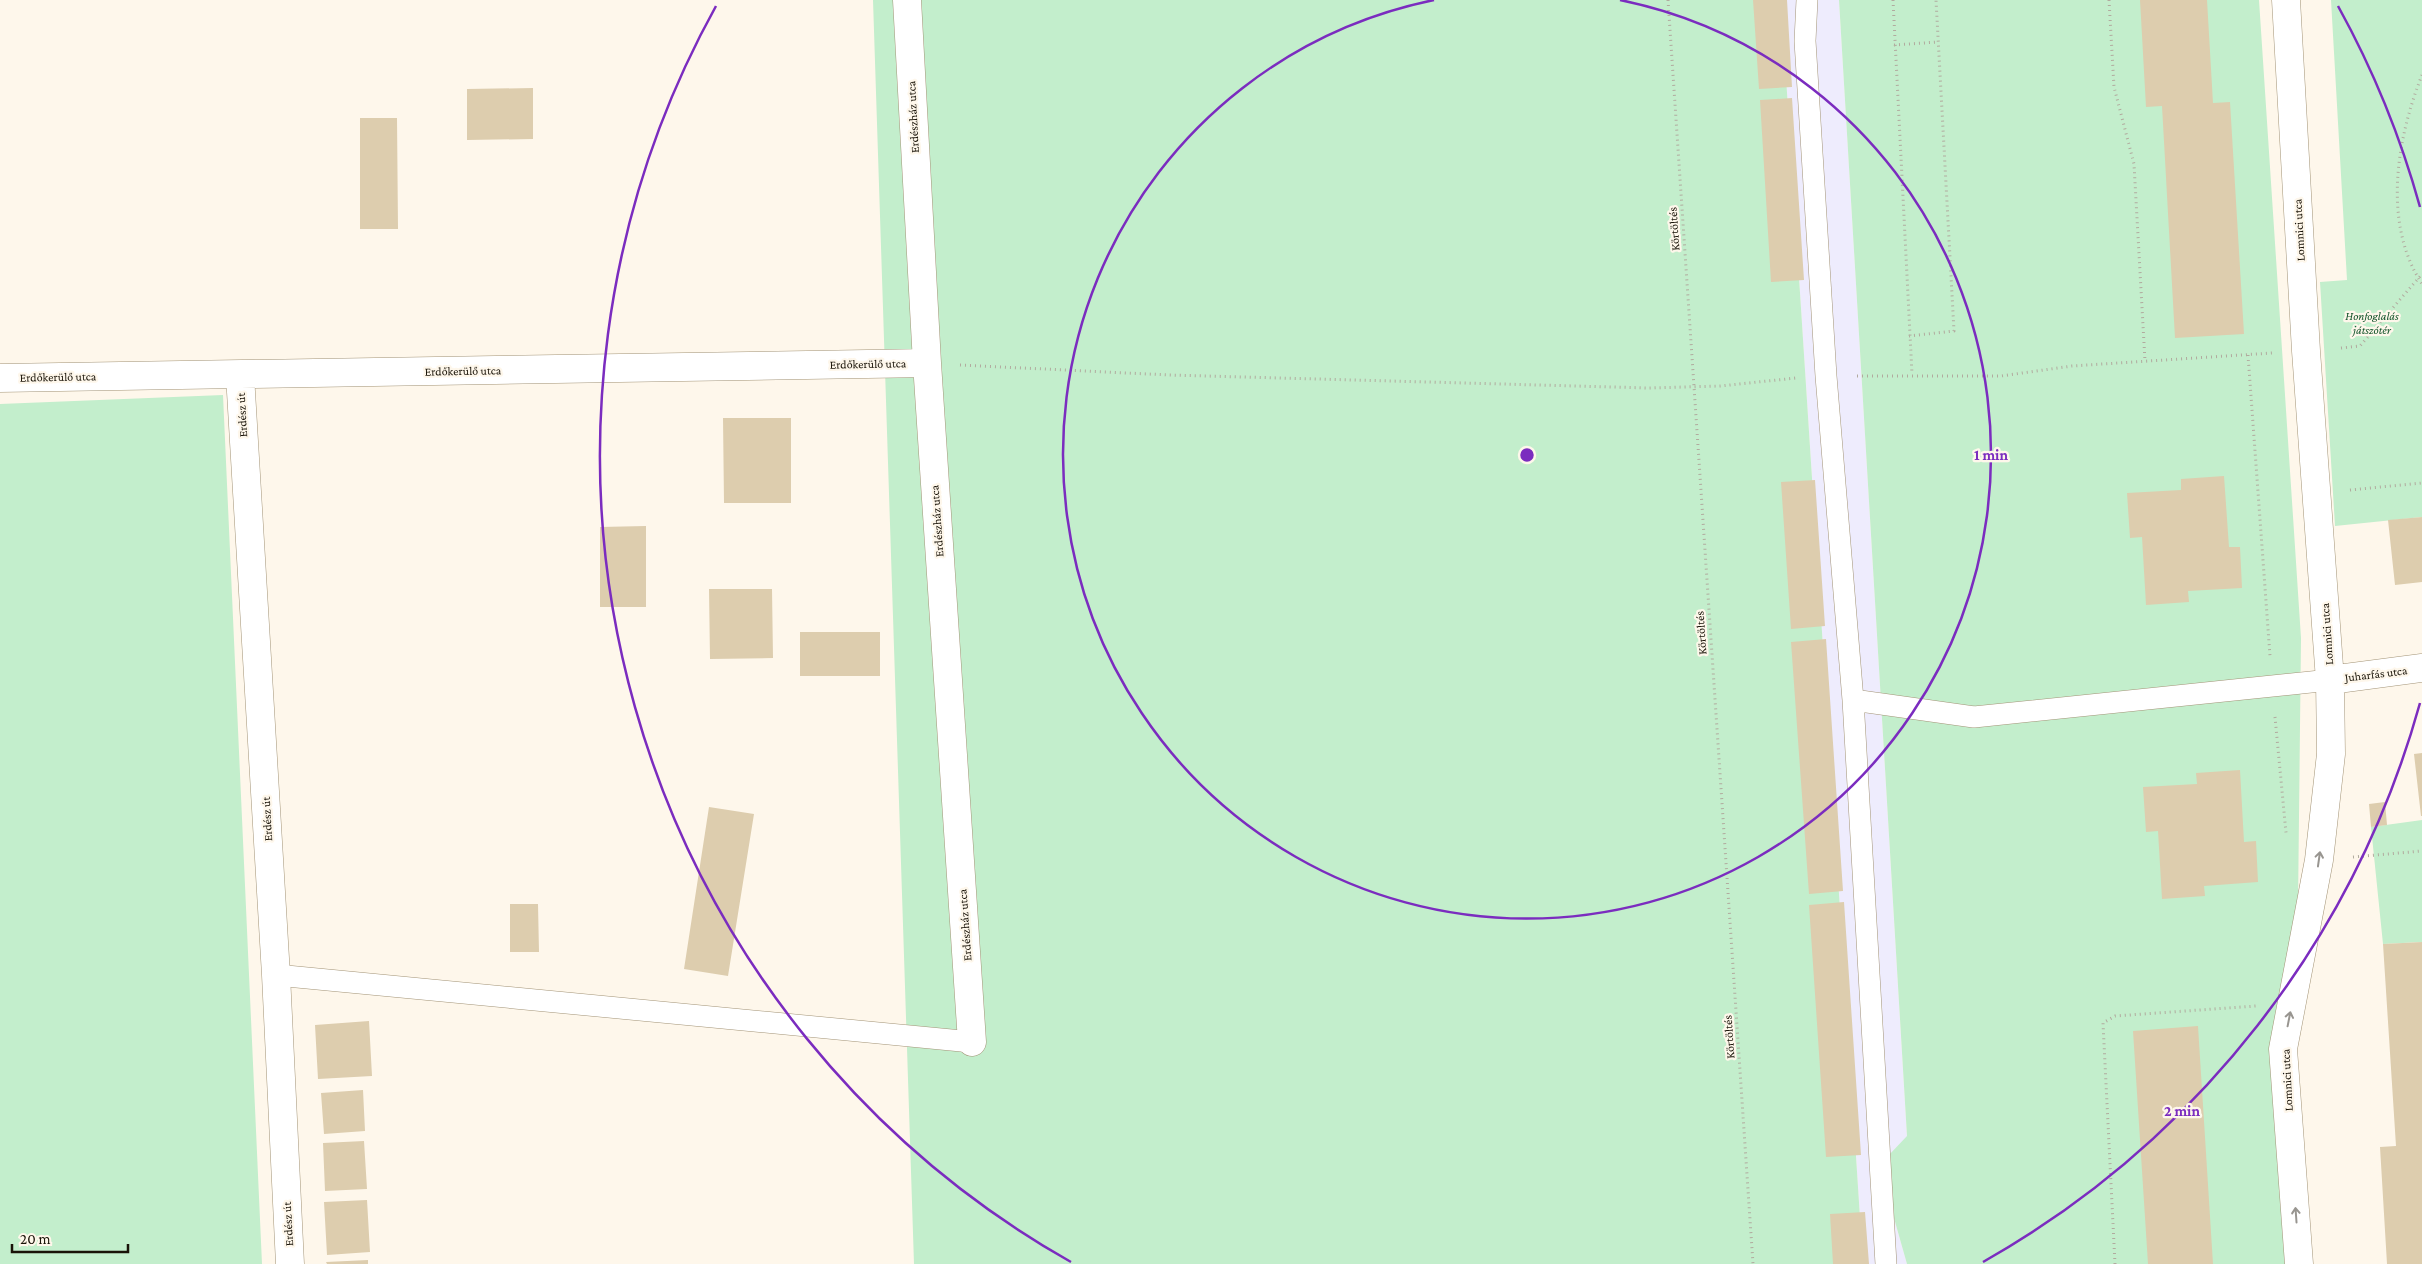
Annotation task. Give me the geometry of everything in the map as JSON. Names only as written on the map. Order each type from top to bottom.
[{"type":"street","name":"Erdészház utca","points":[[907,0],[927,363],[972,1042]]},
{"type":"street","name":"Lomnici utca","points":[[2286,0],[2306,351],[2330,680],[2331,754],[2319,860],[2283,1049],[2299,1264]]},
{"type":"street","name":"Erdőkerülő utca","points":[[0,378],[927,363]]},
{"type":"street","name":"Erdész út","points":[[240,375],[276,974],[290,1264]]},
{"type":"street","name":"Juharfás utca","points":[[2330,680],[2422,668]]},
{"type":"lane","points":[[1807,0],[1805,41],[1826,376],[1853,700],[1886,1264]]},
{"type":"lane","points":[[1853,700],[1974,717],[2330,680]]},
{"type":"lane","points":[[276,974],[972,1042]]},
{"type":"path","name":"Körtöltés","points":[[1668,0],[1754,1264]]},
{"type":"path","points":[[1892,0],[1912,374]]},
{"type":"path","points":[[1910,336],[1954,331],[1936,0]]},
{"type":"path","points":[[2109,0],[2114,87],[2134,164],[2145,361]]},
{"type":"path","points":[[1894,45],[1938,42]]},
{"type":"path","points":[[2422,75],[2412,99],[2400,149],[2398,196],[2401,227],[2409,258],[2422,284]]},
{"type":"path","points":[[927,363],[1189,375],[1649,388],[1693,387],[1826,376],[1912,374],[2001,376],[2072,366],[2360,346],[2422,274]]},
{"type":"path","points":[[2248,355],[2272,686],[2286,839]]},
{"type":"path","points":[[2316,493],[2422,483]]},
{"type":"path","points":[[2319,860],[2422,851]]},
{"type":"path","points":[[2115,1264],[2103,1023],[2115,1016],[2265,1006]]},
{"type":"shaded area","points":[[1781,0],[1839,0],[1907,1137],[1888,1156],[1890,1204],[1907,1264],[1863,1264]]},
{"type":"green space","points":[[873,0],[1781,0],[1863,1264],[914,1264]]},
{"type":"green space","points":[[1839,0],[2259,0],[2301,638],[2294,1264],[1907,1264],[1890,1204],[1888,1156],[1907,1136]]},
{"type":"green space","name":"Honfoglalás játszótér","points":[[2331,0],[2422,0],[2422,517],[2335,526],[2320,282],[2347,280]]},
{"type":"green space","points":[[223,395],[262,1264],[0,1264],[0,404]]},
{"type":"green space","points":[[2422,820],[2422,942],[2383,944],[2371,827]]},
{"type":"building","points":[[1753,0],[1787,0],[1792,87],[1759,89]]},
{"type":"building","points":[[2140,0],[2207,0],[2213,103],[2230,102],[2244,334],[2175,338],[2162,106],[2146,107]]},
{"type":"building","points":[[533,88],[533,139],[467,140],[467,89]]},
{"type":"building","points":[[1792,98],[1804,280],[1771,282],[1760,100]]},
{"type":"building","points":[[360,118],[397,118],[398,229],[360,229]]},
{"type":"building","points":[[723,418],[791,418],[791,503],[724,503]]},
{"type":"building","points":[[2224,476],[2229,547],[2240,547],[2242,588],[2188,591],[2189,602],[2146,605],[2142,537],[2130,538],[2127,493],[2181,490],[2181,479]]},
{"type":"building","points":[[1815,480],[1825,626],[1791,629],[1781,482]]},
{"type":"building","points":[[2422,517],[2422,582],[2395,585],[2388,520]]},
{"type":"building","points":[[646,526],[646,607],[600,607],[600,527]]},
{"type":"building","points":[[709,589],[772,589],[773,658],[710,659]]},
{"type":"building","points":[[800,632],[880,632],[880,676],[800,676]]},
{"type":"building","points":[[1826,639],[1843,891],[1809,894],[1791,642]]},
{"type":"building","points":[[2422,753],[2422,816],[2421,816],[2414,754]]},
{"type":"building","points":[[2240,770],[2244,842],[2256,841],[2258,882],[2204,886],[2205,896],[2162,899],[2158,831],[2146,832],[2143,787],[2197,784],[2196,773]]},
{"type":"building","points":[[2385,802],[2387,825],[2371,827],[2369,804]]},
{"type":"building","points":[[709,807],[754,814],[728,976],[684,969]]},
{"type":"building","points":[[1844,902],[1861,1155],[1826,1157],[1809,905]]},
{"type":"building","points":[[510,904],[538,904],[539,952],[510,952]]},
{"type":"building","points":[[2422,942],[2422,1264],[2387,1264],[2380,1147],[2396,1146],[2383,944]]},
{"type":"building","points":[[369,1021],[372,1076],[318,1079],[315,1025]]},
{"type":"building","points":[[2198,1026],[2213,1264],[2148,1264],[2133,1031]]},
{"type":"building","points":[[363,1090],[365,1131],[324,1134],[321,1093]]},
{"type":"building","points":[[364,1141],[367,1189],[325,1191],[323,1143]]},
{"type":"building","points":[[367,1200],[370,1252],[327,1255],[324,1202]]},
{"type":"building","points":[[1865,1212],[1869,1264],[1833,1264],[1830,1214]]},
{"type":"building","points":[[368,1260],[368,1264],[327,1264],[326,1262]]}]
